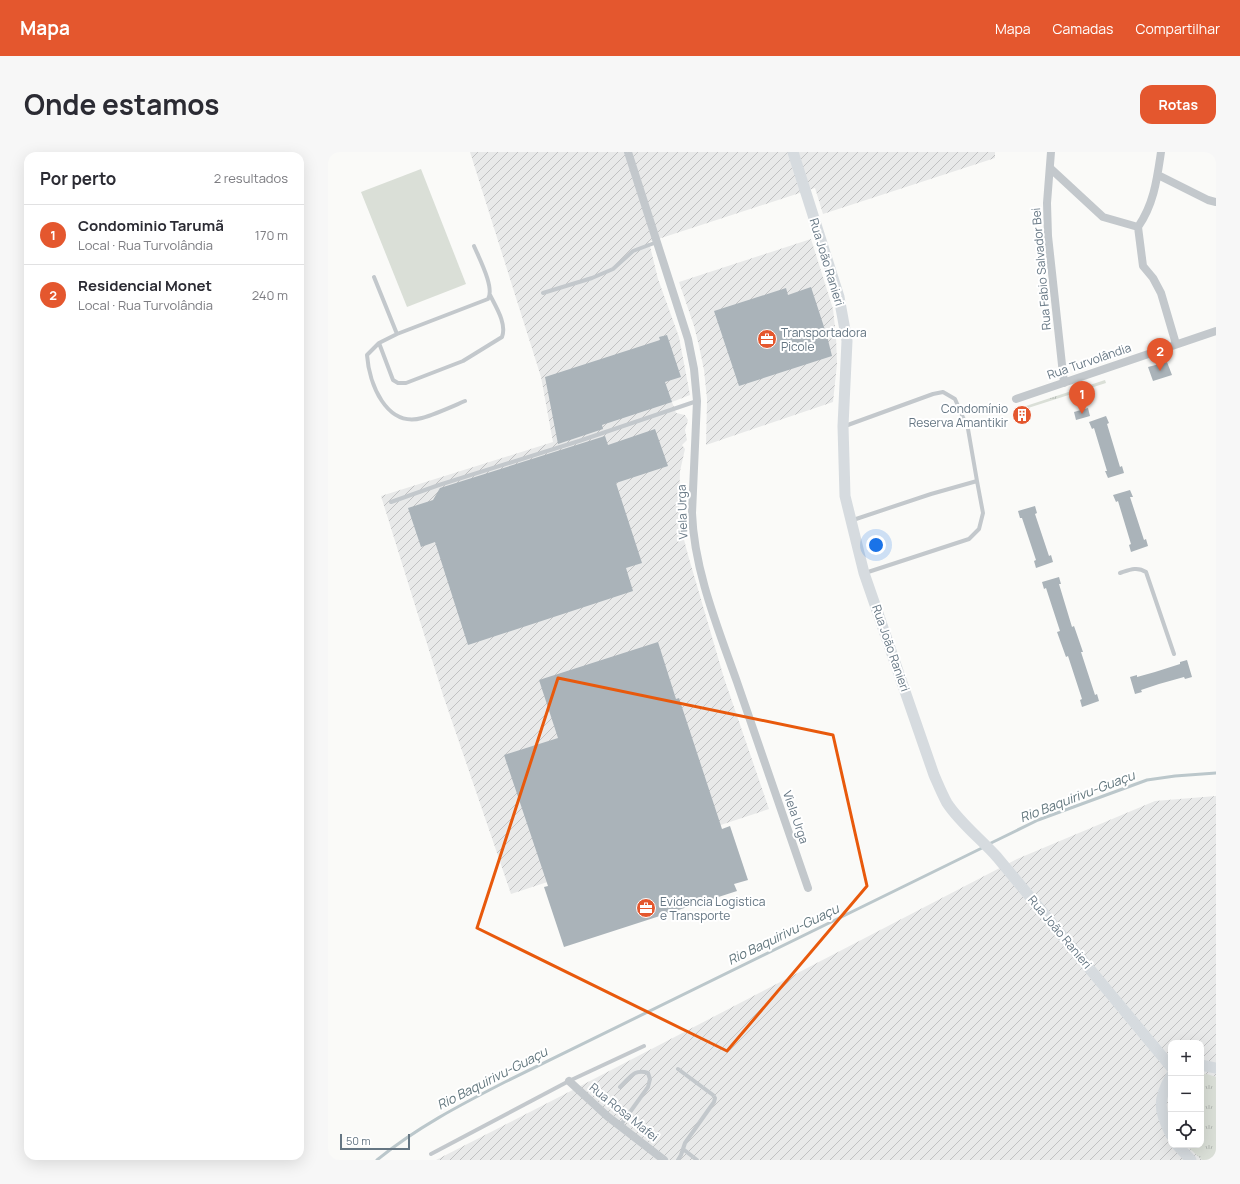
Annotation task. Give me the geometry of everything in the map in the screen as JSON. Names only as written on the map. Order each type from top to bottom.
[{"type":"street","name":"Viela Urga","points":[[628,152],[688,339],[694,369],[697,401],[692,528],[698,558],[715,619],[808,888]]},
{"type":"street","name":"Rua João Ranieri","points":[[793,152],[839,297],[844,321],[847,342],[843,426],[845,496],[850,521],[864,573],[934,775],[946,802],[957,816],[997,857],[1168,1063]]},
{"type":"street","name":"Rua Fabio Salvador Bei","points":[[1051,152],[1048,236],[1064,383]]},
{"type":"street","points":[[1161,152],[1153,200],[1146,216],[1138,227],[1143,266],[1153,278],[1161,293],[1176,344]]},
{"type":"street","points":[[1050,168],[1103,217],[1138,227]]},
{"type":"street","points":[[1158,174],[1178,186],[1208,200],[1216,202]]},
{"type":"street","name":"Rua Turvolândia","points":[[1016,399],[1216,331]]},
{"type":"street","points":[[1204,1066],[1216,1068]]},
{"type":"street","name":"Rua Rosa Mafei","points":[[569,1081],[620,1126],[664,1160]]},
{"type":"street","points":[[1168,1082],[1162,1093],[1161,1103],[1162,1115],[1168,1128]]},
{"type":"street","points":[[1180,1148],[1191,1160]]},
{"type":"lane","points":[[543,293],[592,278],[613,269],[633,251],[657,242]]},
{"type":"lane","points":[[379,343],[393,380],[398,383],[406,383],[463,361],[502,337],[504,332],[503,325],[490,295],[490,287],[474,246]]},
{"type":"lane","points":[[374,277],[397,334]]},
{"type":"lane","points":[[465,401],[421,419],[405,419],[390,412],[375,389],[368,366],[367,355],[379,343],[397,334],[488,299],[490,295]]},
{"type":"lane","points":[[843,426],[933,394],[943,392],[955,399],[968,429],[983,513],[979,529],[969,539],[864,573]]},
{"type":"lane","points":[[391,502],[697,401]]},
{"type":"lane","points":[[850,521],[931,494],[977,481]]},
{"type":"lane","points":[[1120,573],[1134,568],[1140,568],[1146,572],[1174,654]]},
{"type":"lane","points":[[431,1154],[569,1081],[644,1046]]},
{"type":"lane","points":[[678,1069],[715,1098],[714,1102],[685,1143],[678,1160]]},
{"type":"lane","points":[[620,1087],[636,1072],[641,1071],[648,1073],[650,1079],[648,1087],[620,1126]]},
{"type":"lane","points":[[683,1149],[697,1160]]},
{"type":"highlighted area","points":[[558,678],[833,735],[867,886],[727,1051],[477,928]]},
{"type":"shaded area","points":[[470,152],[995,152],[995,158],[823,214],[815,188],[649,242],[658,279],[679,337],[690,395],[672,402],[676,413],[685,415],[688,420],[685,430],[687,440],[682,445],[685,449],[680,471],[680,524],[724,678],[769,809],[511,894],[443,695],[381,496],[553,442],[541,377]]},
{"type":"shaded area","name":"Transportadora Picole","points":[[811,239],[833,309],[837,364],[833,402],[706,445],[707,399],[704,370],[694,326],[679,282]]},
{"type":"shaded area","points":[[1216,796],[1216,1160],[436,1160],[565,1094],[1017,859],[1155,801]]},
{"type":"green space","points":[[421,169],[466,284],[407,307],[361,192]]},
{"type":"green space","points":[[1105,380],[1106,383],[1025,409],[1014,410]]},
{"type":"green space","points":[[1204,1074],[1207,1074],[1216,1077],[1216,1160],[1202,1160],[1189,1148],[1204,1148]]},
{"type":"building","points":[[811,287],[832,356],[739,386],[714,311],[786,288],[788,295]]},
{"type":"building","points":[[667,335],[681,377],[665,382],[672,402],[602,425],[603,429],[558,444],[545,377],[660,340],[659,337]]},
{"type":"building","points":[[1167,362],[1172,375],[1153,381],[1148,367]]},
{"type":"building","points":[[1088,408],[1090,416],[1076,420],[1074,412]]},
{"type":"building","name":"Condomínio Reserva Amantikir","points":[[1025,409],[1028,418],[1018,421],[1015,411]]},
{"type":"building","points":[[1106,416],[1120,467],[1122,466],[1124,473],[1108,478],[1094,428],[1092,429],[1089,422]]},
{"type":"building","points":[[655,429],[668,466],[616,483],[642,563],[626,568],[633,591],[468,645],[435,542],[421,547],[408,508],[433,500],[440,488],[605,436],[608,445]]},
{"type":"building","points":[[1130,490],[1133,497],[1130,497],[1144,540],[1146,539],[1148,546],[1131,552],[1129,545],[1131,544],[1118,501],[1116,502],[1113,495]]},
{"type":"building","points":[[1035,506],[1037,513],[1035,514],[1049,556],[1051,555],[1053,562],[1036,568],[1034,561],[1036,560],[1022,518],[1020,518],[1018,511]]},
{"type":"building","points":[[1059,577],[1061,584],[1059,584],[1072,627],[1074,626],[1095,695],[1097,694],[1099,701],[1082,707],[1080,700],[1082,699],[1068,656],[1066,657],[1057,632],[1060,631],[1046,588],[1044,589],[1042,582]]},
{"type":"building","points":[[658,642],[676,699],[679,698],[722,829],[730,826],[748,880],[734,884],[737,891],[564,947],[544,887],[548,886],[504,755],[558,738],[539,680]]},
{"type":"building","points":[[1187,660],[1192,677],[1185,679],[1184,677],[1159,684],[1141,690],[1142,692],[1135,694],[1130,677],[1137,675],[1137,677],[1155,672],[1180,664],[1180,662]]},
{"type":"waterway","name":"Rio Baquirivu-Guaçu","points":[[989,844],[1038,820],[1147,780],[1216,773]]},
{"type":"waterway","name":"Rio Baquirivu-Guaçu","points":[[377,1160],[423,1127],[455,1108],[505,1082],[984,847]]},
{"type":"place","name":"Transportadora Picole","points":[[767,339]]},
{"type":"place","name":"Residencial Monet","points":[[1160,371]]},
{"type":"place","name":"Condominio Tarumã","points":[[1082,414]]},
{"type":"place","name":"Condomínio Reserva Amantikir","points":[[1022,415]]},
{"type":"place","name":"Evidencia Logistica e Transporte","points":[[646,908]]}]
